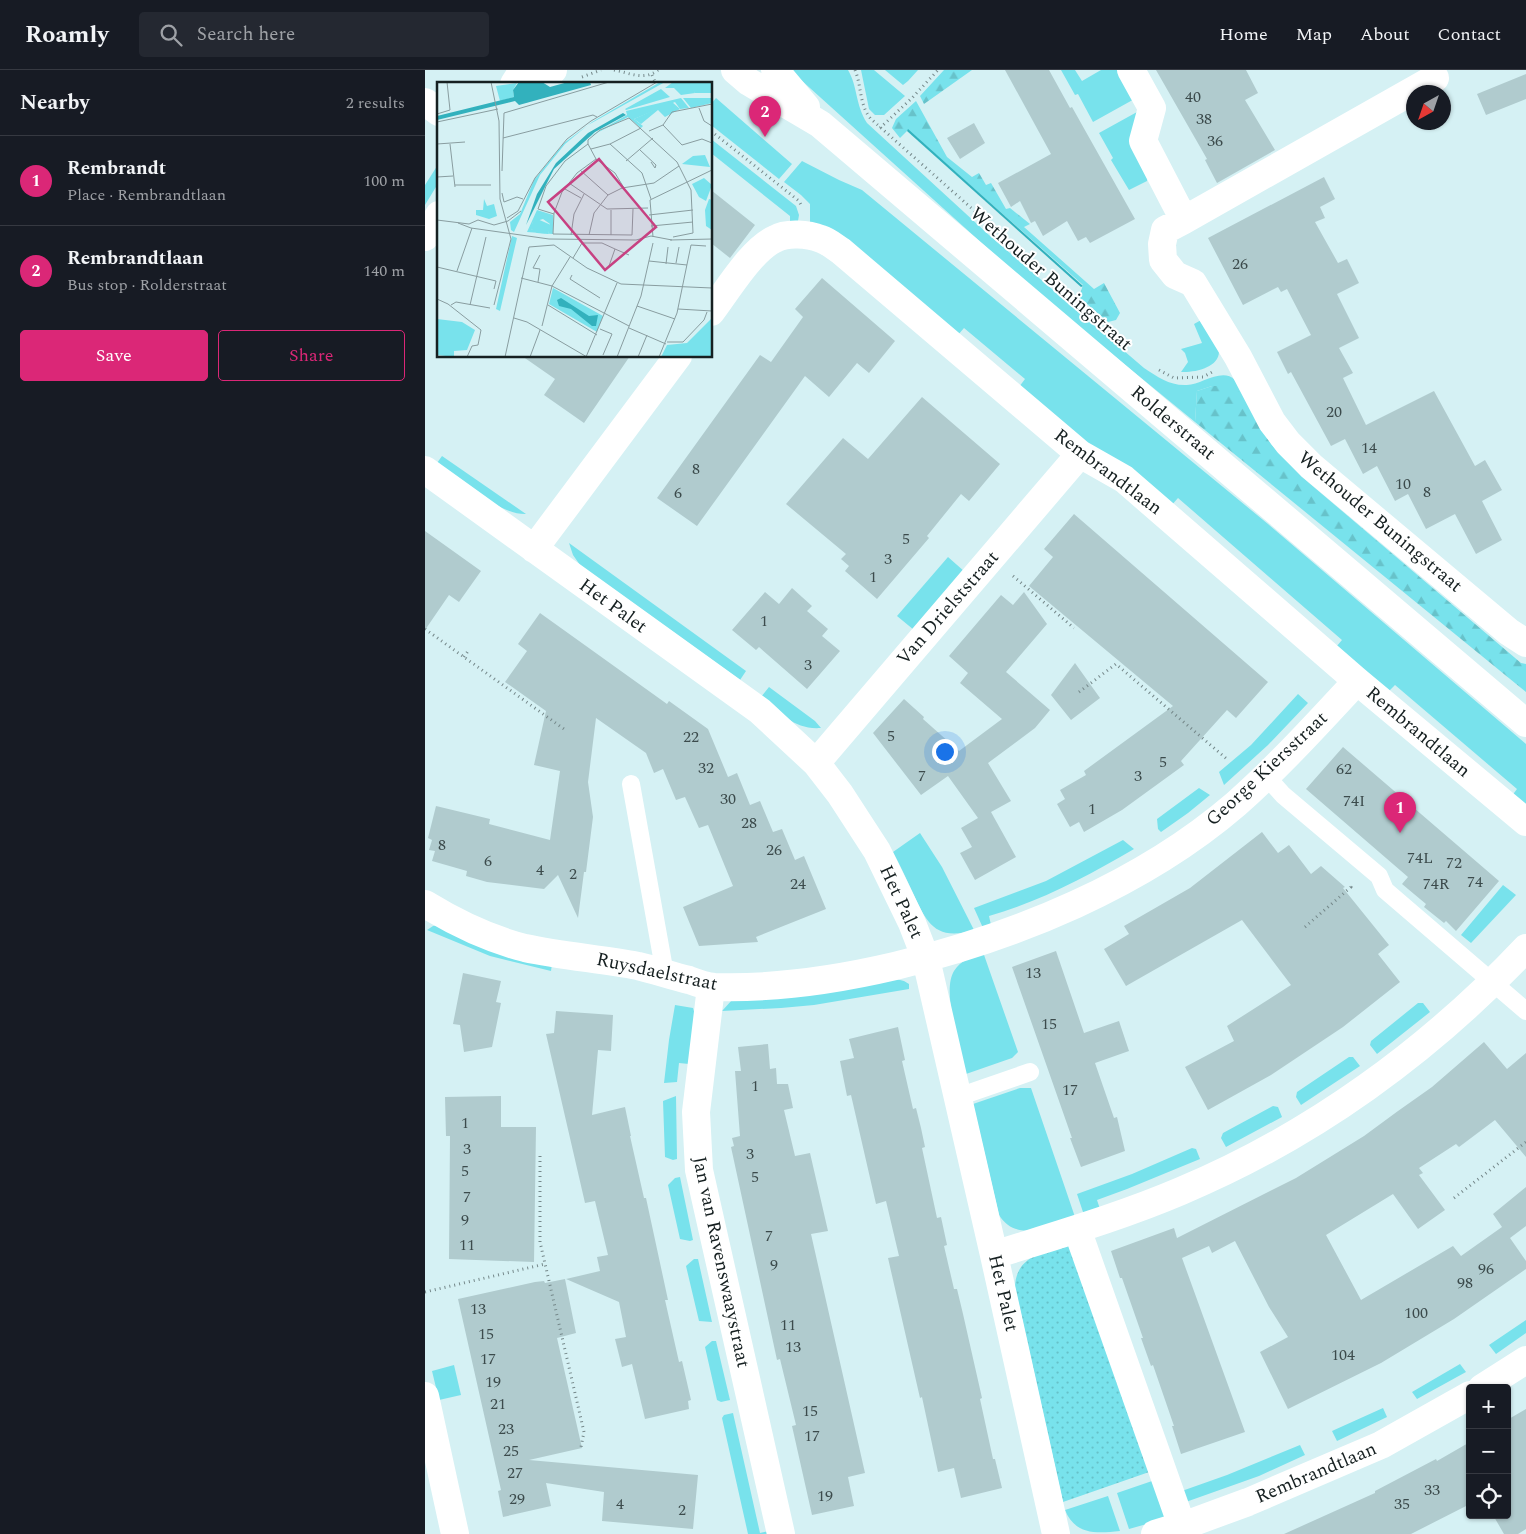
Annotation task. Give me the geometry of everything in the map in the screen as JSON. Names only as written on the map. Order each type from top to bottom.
[{"type":"street","points":[[515,82],[523,70]]},
{"type":"street","points":[[540,82],[553,70]]},
{"type":"street","name":"Rolderstraat","points":[[735,70],[749,82],[820,124],[1526,723]]},
{"type":"street","name":"Rolderstraat","points":[[775,70],[820,124]]},
{"type":"street","points":[[1131,70],[1151,108],[1143,141],[1183,220]]},
{"type":"street","name":"Wethouder Buningstraat","points":[[1435,78],[1165,230],[1162,244],[1163,260],[1175,275],[1193,283],[1238,358],[1272,422],[1288,444],[1311,466],[1509,632],[1526,643]]},
{"type":"street","points":[[425,102],[437,111]]},
{"type":"street","points":[[425,237],[437,218]]},
{"type":"street","name":"Rembrandtlaan","points":[[713,309],[747,264],[764,246],[776,238],[802,235],[821,239],[841,251],[1080,454],[1123,479],[1357,681],[1526,822]]},
{"type":"street","points":[[534,549],[677,358]]},
{"type":"street","name":"Van Drielststraat","points":[[816,763],[1080,454]]},
{"type":"street","name":"Het Palet","points":[[425,470],[760,711],[816,763],[840,794],[877,851],[912,923],[926,959],[1056,1534]]},
{"type":"street","name":"George Kiersstraat","points":[[926,959],[1036,922],[1103,891],[1157,861],[1235,804],[1266,776],[1357,681]]},
{"type":"street","name":"Ruysdaelstraat","points":[[425,904],[452,921],[502,941],[527,948],[639,966],[711,987],[813,982],[926,959]]},
{"type":"street","points":[[994,1255],[1077,1229],[1182,1191],[1273,1146],[1328,1114],[1427,1042],[1493,982],[1526,948]]},
{"type":"street","name":"Jan van Ravenswaaystraat","points":[[711,987],[696,1112],[699,1170],[781,1534]]},
{"type":"street","points":[[1077,1229],[1166,1531]]},
{"type":"street","points":[[1488,1384],[1526,1360]]},
{"type":"street","points":[[425,1396],[455,1534]]},
{"type":"street","name":"Rembrandtlaan","points":[[1166,1531],[1248,1502],[1381,1445],[1466,1397]]},
{"type":"lane","points":[[1266,776],[1283,795],[1379,876],[1385,890],[1526,1010]]},
{"type":"lane","points":[[631,784],[665,974]]},
{"type":"lane","points":[[958,1097],[1031,1072]]},
{"type":"path","points":[[614,70],[644,76],[652,75],[658,70]]},
{"type":"path","name":"Wethouder Buningstraat","points":[[855,70],[862,105],[866,113],[880,128],[1043,272]]},
{"type":"path","points":[[880,128],[938,70]]},
{"type":"path","points":[[652,75],[655,82]]},
{"type":"path","points":[[713,133],[799,201],[804,212],[802,235]]},
{"type":"path","points":[[1152,365],[1174,378],[1203,377],[1238,358]]},
{"type":"path","points":[[992,557],[1074,628]]},
{"type":"path","points":[[425,629],[564,729]]},
{"type":"path","points":[[464,657],[468,651]]},
{"type":"path","points":[[1079,692],[1116,664],[1228,760]]},
{"type":"path","points":[[1305,927],[1351,886],[1343,880]]},
{"type":"path","points":[[1454,1198],[1526,1142]]},
{"type":"path","points":[[540,1156],[540,1242],[584,1432],[581,1447]]},
{"type":"path","points":[[425,1292],[545,1264]]},
{"type":"green space","points":[[790,70],[848,70],[860,109],[867,123],[989,235],[1144,368],[1164,380],[1181,385],[1193,384],[1218,376],[1230,376],[1237,382],[1248,403],[1212,386],[1197,391],[1195,422],[1036,292]]},
{"type":"green space","points":[[861,70],[874,70],[905,96],[884,115],[875,115],[869,109]]},
{"type":"green space","points":[[885,70],[918,70],[903,85]]},
{"type":"green space","points":[[944,70],[972,70],[924,104],[920,96]]},
{"type":"green space","points":[[1061,70],[1075,70],[1082,81],[1101,70],[1123,70],[1138,97],[1093,122],[1078,94],[1075,95]]},
{"type":"green space","points":[[716,98],[792,164],[779,179],[713,127],[713,102]]},
{"type":"green space","points":[[916,101],[947,157],[972,177],[979,173],[986,185],[991,183],[1006,209],[1010,208],[1030,224],[1024,227],[1094,289],[1104,283],[1120,313],[1116,320],[1108,322],[1079,297],[1083,285],[908,130],[900,138],[892,128],[896,119]]},
{"type":"green space","points":[[1137,112],[1149,173],[1147,181],[1129,190],[1111,160],[1113,158],[1099,133]]},
{"type":"green space","points":[[713,141],[796,206],[799,215],[798,221],[790,221],[790,216],[713,155]]},
{"type":"green space","points":[[802,161],[862,190],[1268,524],[1526,744],[1526,810],[1511,797],[1517,789],[1395,685],[1388,692],[1336,647],[1342,640],[1178,498],[1171,506],[1091,447],[1019,387],[1025,379],[964,328],[958,335],[810,222],[810,204],[784,182]]},
{"type":"green space","points":[[437,166],[437,185],[425,205],[425,185]]},
{"type":"green space","points":[[1203,319],[1217,343],[1218,357],[1214,363],[1202,369],[1181,372],[1188,362],[1185,353],[1181,349],[1202,343],[1194,324]]},
{"type":"green space","points":[[1212,386],[1223,386],[1240,392],[1271,444],[1302,477],[1521,663],[1526,664],[1526,692],[1195,422],[1197,391]]},
{"type":"green space","points":[[442,456],[526,514],[504,509],[480,495],[437,463]]},
{"type":"green space","points":[[569,543],[746,671],[740,680],[580,565],[573,555]]},
{"type":"green space","points":[[948,557],[965,572],[914,630],[897,616]]},
{"type":"green space","points":[[769,687],[815,721],[821,728],[803,726],[788,719],[761,697]]},
{"type":"green space","points":[[1298,694],[1308,703],[1268,745],[1224,785],[1219,772],[1251,745]]},
{"type":"green space","points":[[1199,788],[1210,795],[1161,832],[1158,829],[1157,819]]},
{"type":"green space","points":[[920,833],[942,867],[974,930],[961,933],[941,931],[927,920],[922,912],[893,852]]},
{"type":"green space","points":[[1123,840],[1134,849],[1064,887],[1027,903],[989,916],[991,925],[983,928],[974,908],[1046,881]]},
{"type":"green space","points":[[1503,885],[1516,895],[1471,943],[1461,935]]},
{"type":"green space","points":[[438,925],[552,964],[551,971],[490,956],[427,930]]},
{"type":"green space","points":[[983,952],[1018,1052],[1012,1058],[966,1074],[953,1021],[950,993],[951,980],[954,971],[960,964]]},
{"type":"green space","points":[[892,978],[909,984],[909,989],[814,1005],[722,1011],[732,1000]]},
{"type":"green space","points":[[1418,1003],[1423,1003],[1430,1012],[1377,1054],[1370,1045],[1371,1041]]},
{"type":"green space","points":[[675,1005],[693,1008],[695,1015],[689,1064],[679,1063],[677,1082],[664,1083],[669,1040]]},
{"type":"green space","points":[[1349,1057],[1353,1057],[1360,1066],[1301,1105],[1296,1097],[1297,1092]]},
{"type":"green space","points":[[1020,1088],[1031,1088],[1075,1217],[1034,1230],[1015,1229],[1006,1224],[999,1215],[973,1104]]},
{"type":"green space","points":[[676,1096],[677,1159],[673,1160],[665,1157],[663,1101]]},
{"type":"green space","points":[[1273,1106],[1278,1107],[1282,1117],[1226,1147],[1221,1138],[1223,1133]]},
{"type":"green space","points":[[1192,1148],[1196,1149],[1200,1159],[1097,1200],[1100,1209],[1084,1215],[1077,1194],[1132,1174]]},
{"type":"green space","points":[[680,1177],[693,1240],[690,1241],[680,1239],[668,1185],[675,1178]]},
{"type":"green space","points":[[1073,1242],[1152,1471],[1063,1502],[1015,1287],[1021,1267],[1027,1261],[1043,1252]]},
{"type":"green space","points":[[694,1259],[698,1259],[712,1322],[699,1321],[686,1266]]},
{"type":"green space","points":[[1526,1320],[1526,1333],[1496,1354],[1489,1345]]},
{"type":"green space","points":[[712,1341],[716,1341],[730,1400],[721,1402],[717,1400],[705,1347]]},
{"type":"green space","points":[[1460,1364],[1466,1372],[1417,1399],[1412,1392]]},
{"type":"green space","points":[[454,1365],[461,1395],[439,1400],[432,1371]]},
{"type":"green space","points":[[1383,1408],[1387,1417],[1337,1441],[1332,1431]]},
{"type":"green space","points":[[733,1413],[760,1533],[769,1531],[769,1534],[748,1534],[722,1418],[724,1415]]},
{"type":"green space","points":[[1300,1445],[1305,1455],[1259,1476],[1183,1503],[1179,1492],[1227,1475]]},
{"type":"green space","points":[[1155,1480],[1168,1518],[1129,1529],[1117,1493]]},
{"type":"green space","points":[[1108,1496],[1120,1531],[1087,1531],[1074,1524],[1065,1510]]},
{"type":"shaded area","points":[[908,129],[1083,286],[1081,287],[907,131]]},
{"type":"building","points":[[1005,70],[1049,70],[1135,219],[1090,243],[1086,237],[1078,241],[1067,221],[1043,236],[1035,221],[1031,223],[1020,201],[1011,207],[998,183],[1051,154]]},
{"type":"building","points":[[1156,70],[1246,70],[1258,93],[1245,100],[1275,150],[1217,183],[1205,160],[1207,159]]},
{"type":"building","points":[[1526,74],[1526,99],[1486,115],[1477,94]]},
{"type":"building","points":[[974,123],[985,143],[960,159],[947,138]]},
{"type":"building","points":[[1324,177],[1335,199],[1320,207],[1325,218],[1315,222],[1338,263],[1347,259],[1359,283],[1337,294],[1359,338],[1339,348],[1353,373],[1343,378],[1366,425],[1434,391],[1475,466],[1485,460],[1502,490],[1482,501],[1502,540],[1476,554],[1455,514],[1426,529],[1408,494],[1395,501],[1377,466],[1363,474],[1345,439],[1331,446],[1291,372],[1288,374],[1277,352],[1311,335],[1287,289],[1281,292],[1278,287],[1243,305],[1208,238]]},
{"type":"building","points":[[713,192],[755,225],[730,258],[713,245]]},
{"type":"building","points":[[822,278],[895,341],[869,373],[857,363],[829,397],[805,376],[697,526],[657,498],[760,355],[771,362],[803,317],[795,309]]},
{"type":"building","points":[[525,358],[629,358],[584,423],[544,395],[555,379]]},
{"type":"building","points":[[922,397],[1000,464],[969,501],[961,494],[927,536],[929,538],[877,599],[845,571],[849,566],[841,559],[846,554],[786,504],[843,438],[868,459]]},
{"type":"building","points":[[1074,514],[1268,682],[1236,718],[1227,710],[1181,761],[1184,765],[1122,810],[1084,832],[1079,822],[1070,827],[1057,804],[1065,799],[1060,790],[1086,775],[1084,771],[1173,706],[1029,586],[1053,557],[1044,549]]},
{"type":"building","points":[[425,531],[481,571],[459,602],[449,595],[425,630]]},
{"type":"building","points":[[792,588],[812,606],[807,611],[828,629],[822,636],[840,651],[807,689],[759,647],[756,650],[732,630],[765,592],[779,604]]},
{"type":"building","points":[[1024,592],[1047,624],[1006,672],[1050,710],[1035,728],[988,763],[1011,801],[991,812],[1016,857],[975,880],[960,853],[972,847],[961,828],[978,818],[948,776],[921,795],[873,733],[904,699],[959,751],[1002,719],[960,683],[968,673],[949,656],[1001,595],[1013,605]]},
{"type":"building","points":[[540,613],[667,704],[669,701],[708,729],[728,777],[737,773],[750,805],[760,801],[773,832],[782,829],[795,860],[804,856],[826,909],[756,937],[758,942],[699,946],[683,907],[733,886],[708,825],[699,828],[685,797],[676,800],[663,769],[654,773],[646,753],[596,718],[588,782],[593,817],[578,918],[558,875],[544,889],[487,882],[466,876],[467,871],[432,861],[435,851],[429,850],[432,840],[428,838],[436,806],[490,819],[489,824],[550,840],[560,771],[534,765],[546,711],[505,682],[527,651],[518,644]]},
{"type":"building","points":[[1075,663],[1100,698],[1071,720],[1051,695]]},
{"type":"building","points":[[1343,747],[1499,881],[1456,931],[1446,921],[1444,923],[1424,907],[1426,904],[1402,884],[1408,877],[1306,789]]},
{"type":"building","points":[[1262,832],[1278,853],[1289,845],[1311,874],[1321,866],[1345,887],[1343,888],[1389,945],[1378,954],[1400,982],[1343,1027],[1271,1075],[1208,1110],[1185,1067],[1234,1041],[1227,1026],[1291,985],[1242,920],[1126,986],[1104,949],[1129,934],[1124,926],[1190,888]]},
{"type":"building","points":[[1056,951],[1084,1033],[1119,1021],[1129,1051],[1095,1063],[1114,1118],[1117,1117],[1125,1151],[1081,1167],[1012,967]]},
{"type":"building","points":[[463,973],[501,981],[496,1002],[501,1003],[492,1047],[464,1052],[460,1025],[453,1024]]},
{"type":"building","points":[[556,1011],[613,1015],[611,1051],[598,1050],[592,1115],[625,1107],[668,1300],[665,1300],[679,1362],[682,1361],[691,1400],[688,1401],[689,1409],[645,1419],[632,1364],[622,1367],[615,1339],[626,1337],[619,1302],[566,1279],[600,1271],[597,1257],[608,1255],[595,1201],[585,1203],[546,1034],[554,1033]]},
{"type":"building","points":[[898,1027],[905,1060],[902,1061],[913,1109],[916,1108],[921,1128],[925,1147],[922,1148],[937,1218],[941,1217],[947,1245],[944,1246],[954,1289],[957,1289],[963,1314],[982,1398],[980,1399],[993,1459],[995,1459],[1002,1488],[961,1498],[954,1468],[938,1472],[888,1258],[899,1256],[886,1201],[876,1204],[851,1095],[847,1096],[840,1061],[854,1058],[849,1039]]},
{"type":"building","points":[[1484,1042],[1507,1069],[1526,1053],[1526,1157],[1495,1120],[1459,1147],[1456,1144],[1419,1168],[1423,1173],[1419,1175],[1445,1210],[1418,1229],[1393,1194],[1326,1235],[1361,1300],[1453,1246],[1461,1256],[1502,1227],[1493,1214],[1526,1187],[1526,1226],[1510,1238],[1526,1261],[1526,1269],[1454,1319],[1381,1363],[1288,1409],[1260,1352],[1288,1337],[1269,1307],[1235,1241],[1212,1253],[1209,1246],[1182,1258],[1245,1432],[1181,1454],[1172,1426],[1174,1426],[1153,1365],[1151,1366],[1141,1338],[1143,1338],[1111,1251],[1174,1228],[1177,1238],[1296,1178],[1364,1136],[1432,1087]]},
{"type":"building","points":[[768,1044],[770,1069],[776,1068],[777,1084],[788,1084],[793,1108],[784,1110],[795,1156],[810,1153],[828,1231],[811,1234],[865,1473],[848,1477],[854,1506],[812,1515],[792,1426],[796,1425],[780,1359],[777,1360],[731,1147],[734,1146],[732,1138],[740,1136],[735,1071],[741,1071],[738,1047]]},
{"type":"building","points":[[501,1096],[501,1127],[536,1127],[534,1262],[449,1259],[450,1136],[446,1136],[445,1097]]},
{"type":"building","points":[[565,1279],[576,1333],[557,1338],[582,1448],[529,1460],[698,1475],[693,1529],[602,1521],[604,1492],[546,1483],[551,1506],[503,1517],[498,1491],[501,1490],[458,1299],[535,1282],[544,1281],[545,1283]]},
{"type":"building","points":[[1526,1409],[1526,1529],[1518,1534],[1504,1534],[1495,1519],[1511,1519],[1511,1418]]},
{"type":"building","points":[[1466,1444],[1466,1506],[1411,1534],[1284,1534],[1375,1493],[1375,1491],[1436,1459],[1437,1461]]},
{"type":"place","name":"Rembrandtlaan","points":[[765,137]]},
{"type":"place","name":"Rembrandt","points":[[1400,833]]}]
